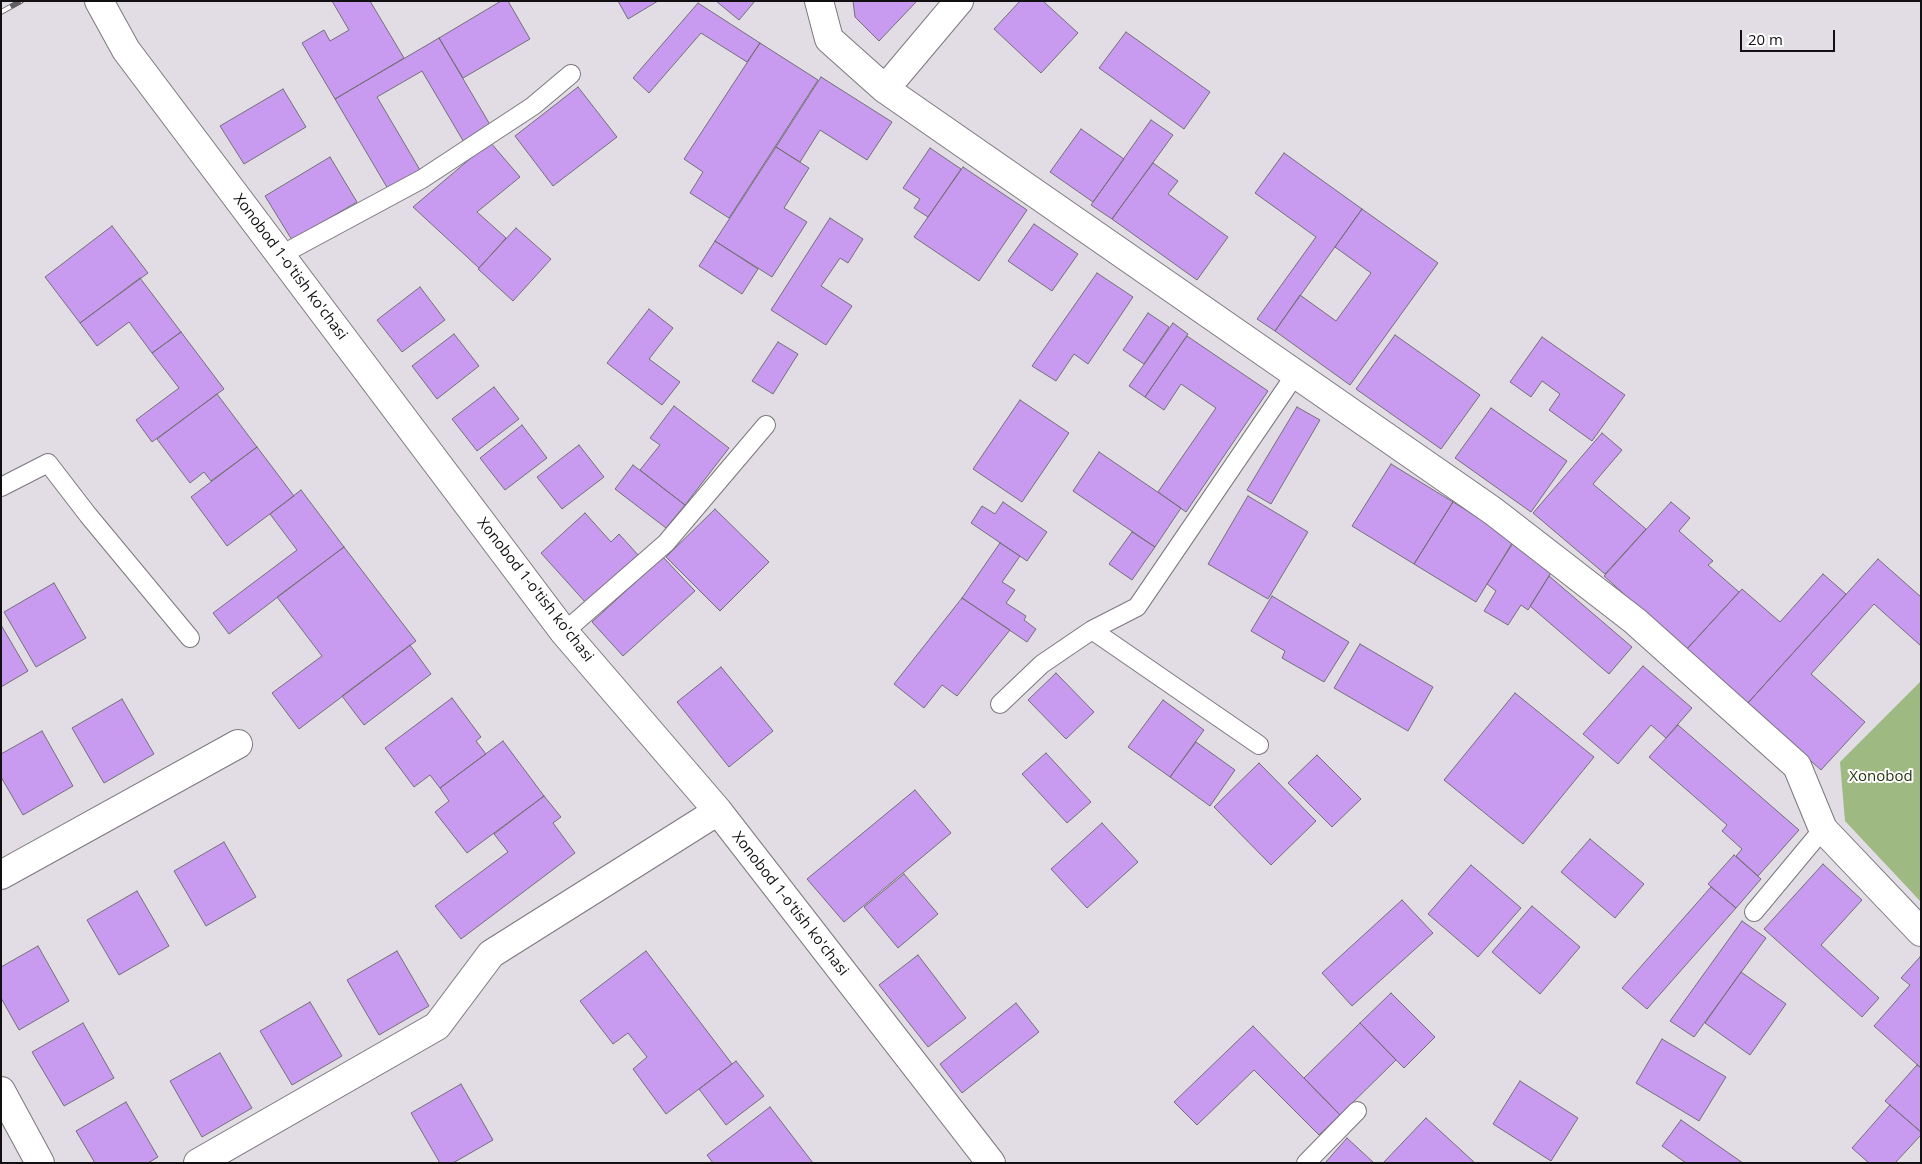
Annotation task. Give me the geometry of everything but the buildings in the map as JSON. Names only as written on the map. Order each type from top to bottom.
[{"type":"street","name":"Xonobod 1-o'tish ko'chasi","points":[[100,1],[126,50],[564,632],[718,811],[991,1163]]},
{"type":"street","points":[[819,1],[828,40],[885,88],[1493,511],[1635,621],[1798,766],[1822,829],[1921,932]]},
{"type":"street","points":[[885,88],[960,1]]},
{"type":"street","points":[[1,875],[238,744]]},
{"type":"street","points":[[198,1163],[438,1026],[491,954],[718,811]]},
{"type":"street","points":[[1,1091],[40,1163]]},
{"type":"lane","points":[[281,255],[422,179],[533,106],[571,74]]},
{"type":"lane","points":[[1000,704],[1042,664],[1092,630],[1137,607],[1295,375]]},
{"type":"lane","points":[[564,632],[666,543],[766,425]]},
{"type":"lane","points":[[1,487],[48,463],[88,515],[190,638]]},
{"type":"lane","points":[[1092,630],[1259,745]]},
{"type":"lane","points":[[1754,912],[1822,829]]},
{"type":"lane","points":[[1306,1163],[1357,1111]]},
{"type":"green space","name":"Xonobod","points":[[1921,681],[1921,902],[1845,821],[1840,762]]},
{"type":"railway","points":[[1,12],[21,1]]}]
